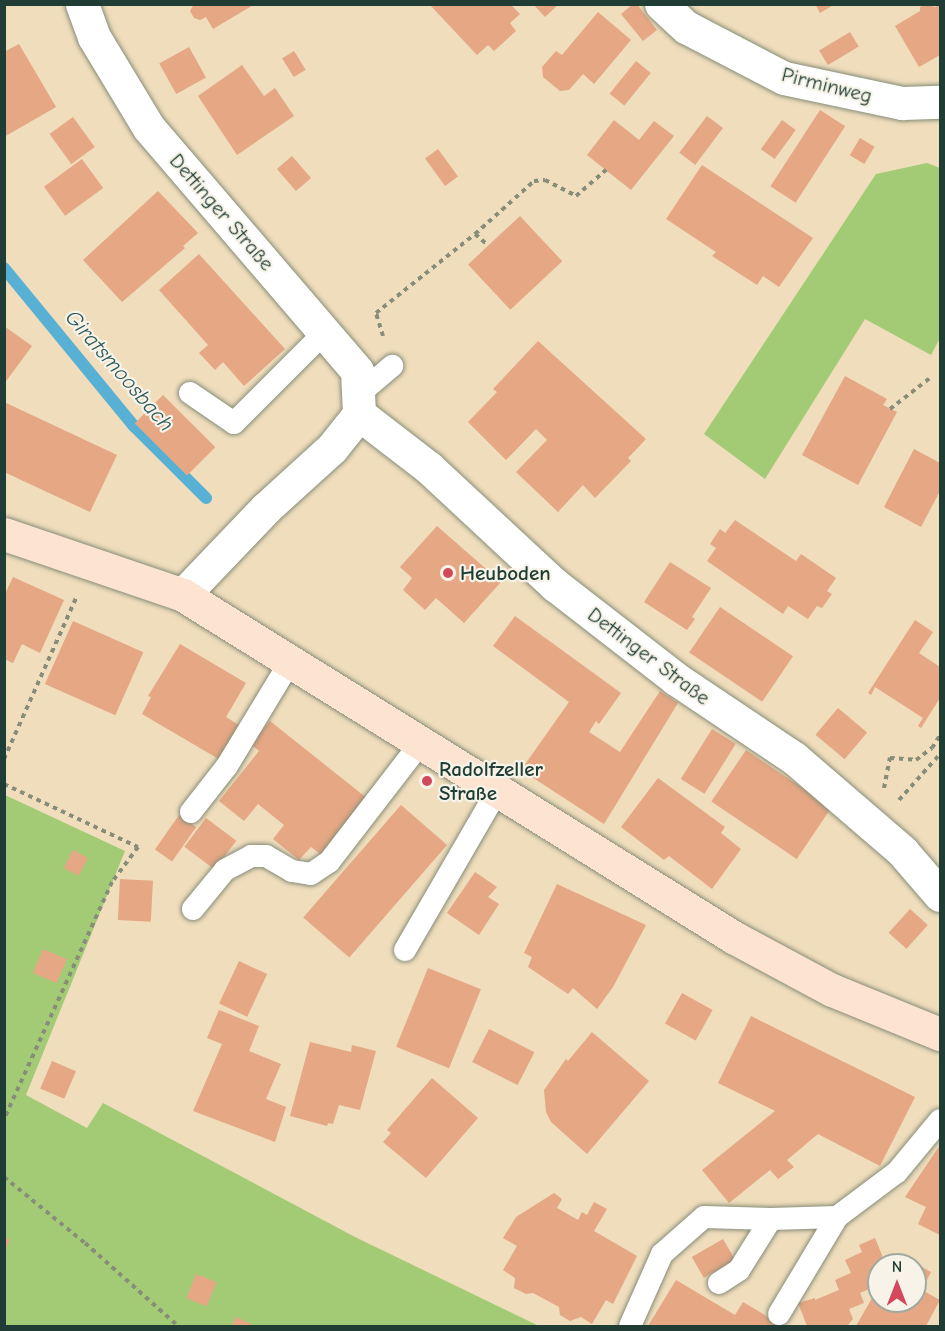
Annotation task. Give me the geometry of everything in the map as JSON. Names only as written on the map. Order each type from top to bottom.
[{"type":"main road","points":[[4,534],[183,595],[420,744],[770,958],[832,990],[940,1034]]},
{"type":"street","name":"Dettinger Straße","points":[[82,4],[94,37],[149,128],[357,371],[358,405],[555,585],[676,679],[794,758],[902,851],[940,895]]},
{"type":"street","name":"Pirminweg","points":[[661,4],[686,27],[784,78],[902,103],[940,102]]},
{"type":"street","points":[[183,595],[266,508],[332,448],[358,405]]},
{"type":"lane","points":[[190,393],[234,423],[325,332]]},
{"type":"lane","points":[[358,405],[392,366]]},
{"type":"lane","points":[[191,812],[227,766],[290,662]]},
{"type":"lane","points":[[193,909],[225,870],[251,856],[267,856],[292,871],[311,874],[329,862],[420,744]]},
{"type":"lane","points":[[405,950],[497,791]]},
{"type":"lane","points":[[779,1314],[837,1217],[897,1172],[940,1120]]},
{"type":"lane","points":[[630,1326],[662,1254],[704,1217],[771,1219],[837,1217]]},
{"type":"lane","points":[[719,1283],[739,1270],[771,1219]]},
{"type":"path","points":[[392,366],[376,313],[475,234],[534,181],[545,180],[576,196],[606,170]]},
{"type":"path","points":[[475,234],[489,246]]},
{"type":"path","points":[[890,409],[930,378]]},
{"type":"path","points":[[4,759],[91,563]]},
{"type":"path","points":[[874,827],[890,758],[916,760],[932,748],[940,735]]},
{"type":"path","points":[[874,827],[940,754]]},
{"type":"path","points":[[4,784],[138,847],[112,882],[4,1119]]},
{"type":"path","points":[[4,1177],[85,1243],[178,1326]]},
{"type":"green space","points":[[927,163],[940,168],[940,338],[931,355],[865,319],[765,479],[704,434],[876,174]]},
{"type":"green space","points":[[5,795],[125,851],[26,1095],[87,1128],[103,1103],[355,1237],[539,1326],[5,1326]]},
{"type":"building","points":[[194,4],[255,4],[213,29],[206,17],[200,20],[194,18],[190,11]]},
{"type":"building","points":[[533,4],[559,4],[545,17]]},
{"type":"building","points":[[633,4],[637,4],[657,30],[643,41],[621,14]]},
{"type":"building","points":[[815,4],[835,4],[820,13]]},
{"type":"building","points":[[926,4],[935,7],[940,4],[940,55],[919,67],[895,26],[920,11],[920,7]]},
{"type":"building","points":[[430,5],[511,5],[520,14],[510,23],[516,31],[494,51],[488,45],[477,55]]},
{"type":"building","points":[[598,12],[631,40],[594,84],[583,74],[569,90],[560,91],[543,77],[542,67],[556,51],[562,55]]},
{"type":"building","points":[[850,32],[859,47],[828,65],[819,51]]},
{"type":"building","points":[[19,44],[56,107],[4,137],[4,52]]},
{"type":"building","points":[[189,47],[206,78],[176,94],[159,63]]},
{"type":"building","points":[[294,51],[306,70],[294,77],[282,58]]},
{"type":"building","points":[[636,61],[651,73],[624,106],[610,94]]},
{"type":"building","points":[[242,65],[264,96],[275,88],[294,116],[237,155],[198,96]]},
{"type":"building","points":[[820,110],[845,126],[796,203],[770,186]]},
{"type":"building","points":[[707,116],[723,128],[695,165],[679,153]]},
{"type":"building","points":[[73,117],[95,147],[71,164],[50,134]]},
{"type":"building","points":[[614,120],[639,140],[654,121],[674,136],[631,190],[587,155]]},
{"type":"building","points":[[782,120],[796,130],[775,159],[761,149]]},
{"type":"building","points":[[860,138],[875,147],[864,164],[850,155]]},
{"type":"building","points":[[438,149],[458,177],[445,186],[425,158]]},
{"type":"building","points":[[292,156],[311,178],[296,191],[277,169]]},
{"type":"building","points":[[82,159],[103,188],[65,216],[44,187]]},
{"type":"building","points":[[702,165],[813,238],[779,287],[763,276],[757,285],[712,256],[716,252],[666,219]]},
{"type":"building","points":[[158,191],[198,233],[183,246],[185,248],[122,302],[83,260]]},
{"type":"building","points":[[520,216],[562,261],[510,310],[468,264]]},
{"type":"building","points":[[199,254],[285,349],[244,386],[223,362],[215,370],[199,353],[208,345],[159,290]]},
{"type":"building","points":[[4,326],[32,346],[4,384]]},
{"type":"building","points":[[538,341],[646,439],[628,458],[631,461],[595,498],[583,485],[558,512],[516,472],[547,440],[536,429],[506,460],[468,422],[497,392],[493,389]]},
{"type":"building","points":[[845,376],[887,399],[883,405],[897,412],[858,485],[802,455]]},
{"type":"building","points":[[163,395],[215,447],[187,476],[135,423]]},
{"type":"building","points":[[4,402],[117,455],[90,512],[4,472]]},
{"type":"building","points":[[914,449],[940,463],[940,491],[921,527],[884,507]]},
{"type":"building","points":[[735,520],[796,561],[801,554],[836,578],[827,591],[832,594],[822,608],[817,606],[808,619],[788,606],[783,614],[707,561],[716,548],[710,544],[720,529],[725,533]]},
{"type":"building","name":"Heuboden","points":[[437,526],[501,582],[464,623],[436,598],[425,610],[403,590],[412,578],[400,567]]},
{"type":"building","points":[[670,562],[711,588],[692,617],[695,619],[687,630],[644,602]]},
{"type":"building","points":[[13,577],[64,600],[40,653],[22,644],[13,663],[4,659],[4,596]]},
{"type":"building","points":[[720,607],[793,656],[762,702],[689,653]]},
{"type":"building","points":[[515,616],[621,693],[599,724],[596,721],[589,732],[620,752],[660,691],[678,703],[604,824],[521,770],[569,702],[493,646]]},
{"type":"building","points":[[915,620],[933,632],[919,653],[940,667],[940,698],[921,728],[918,726],[923,718],[875,687],[871,695],[868,693]]},
{"type":"building","points":[[73,621],[143,652],[115,715],[45,684]]},
{"type":"building","points":[[180,644],[246,683],[226,717],[242,727],[222,761],[142,714],[151,697],[148,696]]},
{"type":"building","points":[[838,708],[867,732],[845,759],[816,735]]},
{"type":"building","points":[[270,721],[368,799],[323,856],[311,847],[299,860],[273,839],[284,825],[258,804],[244,821],[219,801],[259,751],[251,744]]},
{"type":"building","points":[[712,729],[736,744],[704,794],[681,779]]},
{"type":"building","points":[[746,750],[831,808],[797,859],[711,801]]},
{"type":"building","points":[[658,778],[725,827],[721,833],[741,849],[712,889],[669,856],[664,860],[621,827]]},
{"type":"building","points":[[401,805],[447,845],[349,957],[303,917]]},
{"type":"building","points":[[179,815],[196,827],[172,861],[155,849]]},
{"type":"building","points":[[206,818],[236,841],[215,870],[184,847]]},
{"type":"building","points":[[73,850],[88,858],[79,876],[64,868]]},
{"type":"building","points":[[475,872],[497,887],[488,897],[499,904],[479,935],[447,913]]},
{"type":"building","points":[[120,879],[153,881],[151,922],[118,920]]},
{"type":"building","points":[[557,884],[646,925],[613,987],[597,1009],[573,988],[568,994],[528,967],[532,957],[524,953]]},
{"type":"building","points":[[910,909],[928,925],[906,949],[889,933]]},
{"type":"building","points":[[43,949],[67,959],[57,983],[33,973]]},
{"type":"building","points":[[239,961],[267,974],[247,1017],[219,1004]]},
{"type":"building","points":[[428,968],[481,989],[449,1068],[396,1047]]},
{"type":"building","points":[[682,993],[713,1010],[696,1041],[665,1024]]},
{"type":"building","points":[[219,1010],[259,1026],[249,1051],[281,1064],[266,1099],[286,1107],[275,1142],[193,1111],[222,1044],[207,1038]]},
{"type":"building","points":[[751,1016],[915,1097],[880,1166],[818,1134],[787,1160],[794,1167],[778,1179],[770,1170],[729,1203],[702,1170],[775,1111],[718,1083]]},
{"type":"building","points":[[489,1029],[534,1052],[518,1085],[472,1062]]},
{"type":"building","points":[[592,1032],[649,1081],[587,1154],[551,1122],[546,1112],[544,1090],[566,1059],[568,1061]]},
{"type":"building","points":[[310,1042],[351,1052],[352,1045],[376,1051],[360,1110],[339,1105],[333,1124],[328,1123],[327,1126],[290,1116]]},
{"type":"building","points":[[52,1061],[76,1071],[64,1099],[40,1089]]},
{"type":"building","points":[[432,1078],[478,1118],[426,1178],[383,1142],[391,1133],[387,1130]]},
{"type":"building","points":[[940,1145],[940,1235],[918,1224],[926,1207],[905,1197]]},
{"type":"building","points":[[554,1193],[562,1199],[557,1208],[578,1220],[582,1212],[587,1215],[594,1202],[607,1209],[594,1231],[637,1256],[613,1304],[606,1300],[592,1324],[581,1317],[570,1321],[560,1315],[559,1307],[533,1293],[526,1294],[514,1288],[515,1278],[503,1270],[517,1246],[503,1238],[516,1217]]},
{"type":"building","points":[[4,1237],[10,1240],[4,1252]]},
{"type":"building","points":[[875,1238],[881,1253],[867,1253],[867,1290],[860,1293],[864,1303],[849,1309],[853,1319],[847,1326],[807,1326],[798,1303],[815,1298],[815,1300],[839,1290],[835,1280],[851,1273],[845,1260],[862,1252],[859,1245]]},
{"type":"building","points":[[723,1239],[735,1260],[704,1278],[692,1257]]},
{"type":"building","points":[[196,1274],[216,1282],[207,1306],[186,1298]]},
{"type":"building","points":[[676,1280],[735,1315],[743,1302],[783,1326],[648,1326]]},
{"type":"building","points":[[927,1293],[940,1300],[926,1326],[856,1326],[867,1307],[867,1313],[927,1313]]},
{"type":"building","points":[[236,1317],[255,1326],[231,1326]]},
{"type":"waterway","name":"Giratsmoosbach","points":[[4,268],[134,426],[206,498]]},
{"type":"place","name":"Heuboden","points":[[448,573]]},
{"type":"place","name":"Radolfzeller Straße","points":[[427,781]]}]
